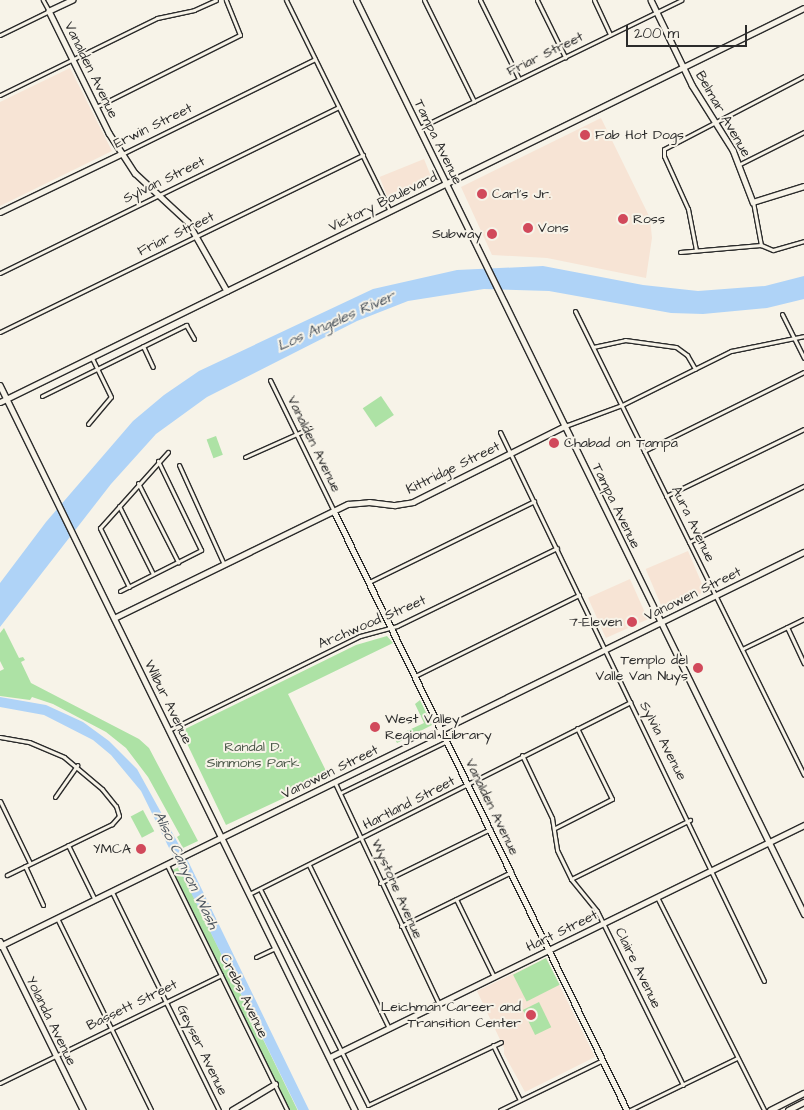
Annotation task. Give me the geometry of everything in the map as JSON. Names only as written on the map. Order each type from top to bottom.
[{"type":"main road","name":"Tampa Avenue","points":[[356,0],[804,914]]},
{"type":"main road","name":"Victory Boulevard","points":[[0,402],[804,8]]},
{"type":"main road","points":[[770,1110],[804,1093]]},
{"type":"main road","points":[[788,1110],[804,1102]]},
{"type":"street","name":"Vanalden Avenue","points":[[43,0],[121,154],[135,173],[198,236],[227,291]]},
{"type":"street","points":[[0,35],[73,0]]},
{"type":"street","points":[[0,95],[157,18],[194,10],[216,0]]},
{"type":"street","points":[[96,107],[240,34],[226,0]]},
{"type":"street","points":[[286,0],[390,210]]},
{"type":"street","points":[[424,0],[474,101]]},
{"type":"street","points":[[480,0],[519,79]]},
{"type":"street","points":[[537,0],[564,57]]},
{"type":"street","points":[[594,0],[610,34]]},
{"type":"street","name":"Belmar Avenue","points":[[651,0],[684,68],[716,119],[740,164],[753,202],[761,245]]},
{"type":"street","name":"Friar Street","points":[[419,128],[681,0]]},
{"type":"street","name":"Erwin Street","points":[[0,212],[315,59]]},
{"type":"street","points":[[696,250],[688,209],[663,153],[667,147],[716,119],[804,76]]},
{"type":"street","name":"Sylvan Street","points":[[0,273],[339,107]]},
{"type":"street","points":[[740,164],[804,132]]},
{"type":"street","name":"Friar Street","points":[[0,332],[363,155]]},
{"type":"street","points":[[753,202],[804,186]]},
{"type":"street","points":[[680,252],[761,245],[773,250],[804,241]]},
{"type":"street","name":"Aura Avenue","points":[[575,311],[804,775]]},
{"type":"street","points":[[782,314],[804,358]]},
{"type":"street","points":[[42,396],[188,326],[194,339]]},
{"type":"street","name":"Kittridge Street","points":[[114,618],[334,511],[357,502],[395,505],[413,502],[565,426],[622,405],[731,351],[804,336]]},
{"type":"street","points":[[593,347],[624,340],[676,347],[687,355],[694,369]]},
{"type":"street","points":[[143,346],[153,366]]},
{"type":"street","points":[[88,424],[111,397],[92,357]]},
{"type":"street","points":[[644,451],[804,372]]},
{"type":"street","name":"Vanalden Avenue","points":[[270,380],[629,1110]]},
{"type":"street","name":"Wilbur Avenue","points":[[0,384],[355,1110]]},
{"type":"street","points":[[245,458],[310,428]]},
{"type":"street","points":[[666,496],[804,429]]},
{"type":"street","name":"Sylvia Avenue","points":[[500,432],[607,650],[630,702],[690,820],[710,871],[764,981]]},
{"type":"street","points":[[129,586],[100,528],[138,483],[168,452]]},
{"type":"street","points":[[120,591],[201,550],[158,461]]},
{"type":"street","points":[[179,465],[224,564]]},
{"type":"street","points":[[138,483],[178,562]]},
{"type":"street","points":[[689,542],[804,486]]},
{"type":"street","points":[[369,582],[534,501]]},
{"type":"street","points":[[119,506],[153,574]]},
{"type":"street","name":"Archwood Street","points":[[169,730],[360,636],[392,628],[557,548]]},
{"type":"street","name":"Vanowen Street","points":[[1,944],[112,892],[804,552]]},
{"type":"street","points":[[415,676],[579,595]]},
{"type":"street","points":[[742,649],[804,619]]},
{"type":"street","points":[[787,628],[804,663]]},
{"type":"street","name":"Hartland Street","points":[[249,894],[469,786],[522,755],[630,702]]},
{"type":"street","points":[[555,828],[612,799],[577,728]]},
{"type":"street","points":[[0,737],[29,742],[77,766],[107,795],[119,816],[112,824],[7,875]]},
{"type":"street","points":[[340,793],[447,741]]},
{"type":"street","name":"Claire Avenue","points":[[522,755],[555,828],[557,850],[571,879],[604,923],[683,1084]]},
{"type":"street","points":[[55,797],[77,766]]},
{"type":"street","name":"Wystone Avenue","points":[[335,783],[363,839],[380,883],[439,1004]]},
{"type":"street","points":[[0,801],[30,863]]},
{"type":"street","points":[[571,879],[690,820]]},
{"type":"street","name":"Hart Street","points":[[330,1058],[804,825]]},
{"type":"street","points":[[380,883],[490,829]]},
{"type":"street","points":[[68,845],[95,900]]},
{"type":"street","name":"Crebs Avenue","points":[[167,865],[287,1110]]},
{"type":"street","points":[[309,865],[389,1028]]},
{"type":"street","points":[[25,866],[43,905]]},
{"type":"street","points":[[401,926],[511,872]]},
{"type":"street","points":[[260,889],[368,1106],[501,1042]]},
{"type":"street","name":"Geyser Avenue","points":[[112,892],[219,1110]]},
{"type":"street","points":[[657,897],[764,1110]]},
{"type":"street","points":[[456,899],[494,977]]},
{"type":"street","points":[[57,918],[151,1110]]},
{"type":"street","name":"Yolanda Avenue","points":[[1,944],[83,1110]]},
{"type":"street","points":[[256,957],[276,948]]},
{"type":"street","name":"Bassett Street","points":[[0,1082],[221,975]]},
{"type":"street","points":[[493,1046],[520,1100]]},
{"type":"street","points":[[629,1110],[737,1058]]},
{"type":"street","points":[[500,1110],[603,1060]]},
{"type":"street","points":[[232,1110],[275,1084]]},
{"type":"shaded area","points":[[70,68],[112,151],[0,206],[0,102]]},
{"type":"shaded area","points":[[601,118],[650,218],[652,238],[646,278],[547,258],[492,255],[461,187]]},
{"type":"shaded area","points":[[424,159],[432,179],[388,197],[379,177]]},
{"type":"shaded area","points":[[688,551],[705,592],[663,609],[646,569]]},
{"type":"shaded area","points":[[630,579],[648,619],[606,638],[588,598]]},
{"type":"shaded area","name":"Leichman Career and Transition Center","points":[[546,958],[595,1057],[525,1092],[504,1054],[504,1048],[477,991]]},
{"type":"green space","points":[[381,396],[394,415],[376,427],[363,408]]},
{"type":"green space","points":[[216,436],[223,455],[213,458],[207,439]]},
{"type":"green space","points":[[4,628],[19,658],[23,657],[25,660],[21,662],[31,683],[139,739],[149,748],[198,841],[183,848],[177,837],[180,835],[148,777],[126,748],[106,732],[53,704],[32,697],[30,700],[0,696],[0,671],[4,669],[0,661],[0,633]]},
{"type":"green space","name":"Randal D. Simmons Park","points":[[387,636],[393,643],[288,694],[329,777],[226,825],[181,731],[356,645]]},
{"type":"green space","points":[[420,700],[432,725],[397,743],[394,737],[424,723],[415,704]]},
{"type":"green space","points":[[143,810],[154,831],[142,838],[131,817]]},
{"type":"green space","points":[[179,867],[298,1110],[290,1110],[173,870]]},
{"type":"green space","points":[[546,958],[560,985],[527,1002],[513,975]]},
{"type":"green space","points":[[539,1002],[551,1027],[535,1035],[523,1010]]},
{"type":"water","name":"Los Angeles River","points":[[543,266],[643,285],[698,291],[765,286],[804,276],[804,299],[767,308],[703,314],[671,313],[549,291],[484,289],[408,301],[357,321],[207,397],[156,434],[111,484],[0,627],[0,583],[46,522],[133,421],[164,395],[199,371],[373,289],[457,270]]},
{"type":"water","name":"Aliso Canyon Wash","points":[[0,697],[46,705],[83,722],[109,741],[137,769],[189,863],[309,1110],[298,1110],[141,791],[111,755],[93,740],[44,715],[0,707]]},
{"type":"place","name":"Fab Hot Dogs","points":[[585,135]]},
{"type":"place","name":"Carl's Jr.","points":[[482,194]]},
{"type":"place","name":"Ross","points":[[623,219]]},
{"type":"place","name":"Vons","points":[[528,228]]},
{"type":"place","name":"Subway","points":[[492,234]]},
{"type":"place","name":"Chabad on Tampa","points":[[554,443]]},
{"type":"place","name":"7-Eleven","points":[[632,622]]},
{"type":"place","name":"Templo del Valle Van Nuys","points":[[698,668]]},
{"type":"place","name":"West Valley Regional Library","points":[[375,727]]},
{"type":"place","name":"YMCA","points":[[141,849]]},
{"type":"place","name":"Leichman Career and Transition Center","points":[[531,1015]]}]
